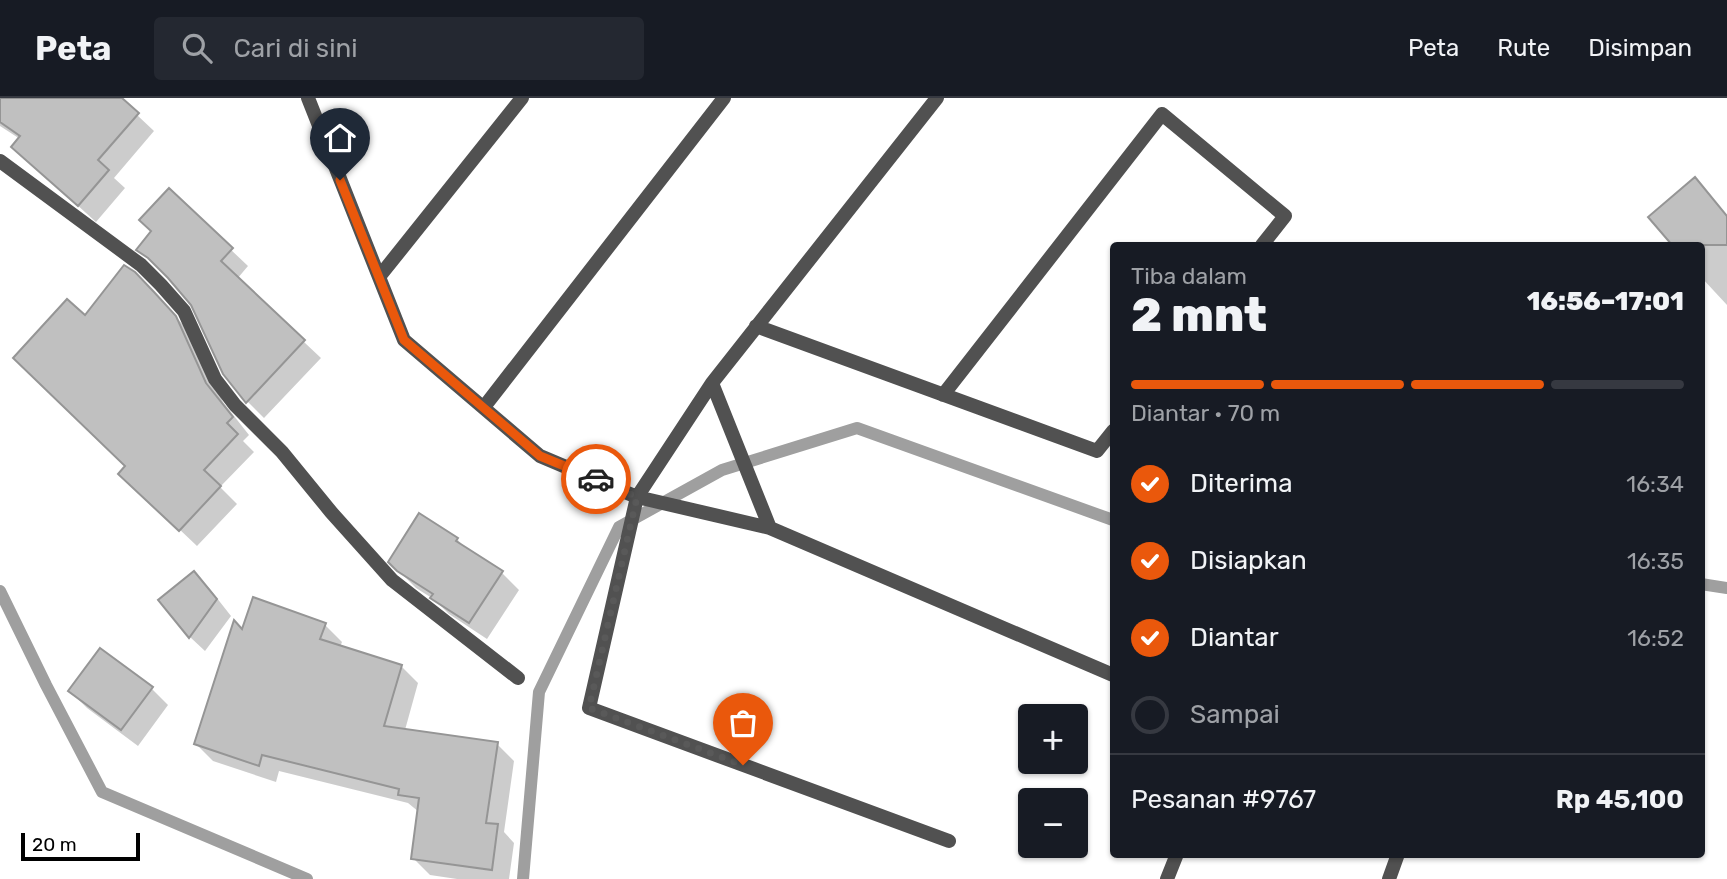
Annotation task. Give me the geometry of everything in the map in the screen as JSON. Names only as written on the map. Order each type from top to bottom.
[{"type":"street","points":[[379,277],[522,98]]},
{"type":"street","points":[[484,407],[724,98]]},
{"type":"street","points":[[937,98],[712,383],[637,497],[589,708],[949,842]]},
{"type":"street","points":[[312,101],[404,340],[540,456],[637,497],[770,528],[1110,674]]},
{"type":"street","points":[[943,395],[1162,114],[1285,216],[1264,242]]},
{"type":"street","points":[[0,161],[141,265],[184,311],[215,379],[228,396],[282,452],[392,580],[517,678]]},
{"type":"street","points":[[756,326],[1097,451],[1110,434]]},
{"type":"street","points":[[712,383],[770,528]]},
{"type":"street","points":[[1167,879],[1175,858]]},
{"type":"street","points":[[1389,879],[1397,858]]},
{"type":"building","points":[[0,98],[122,98],[139,113],[98,160],[109,170],[78,206],[11,147],[20,136],[0,122]]},
{"type":"building","points":[[1695,177],[1727,216],[1727,245],[1669,242],[1648,217]]},
{"type":"building","points":[[169,188],[233,248],[221,261],[305,340],[246,403],[223,374],[191,305],[148,258],[136,250],[151,231],[139,220]]},
{"type":"building","points":[[124,265],[135,272],[176,316],[206,383],[233,417],[227,423],[238,434],[204,470],[221,486],[179,531],[118,474],[125,466],[13,358],[67,299],[85,315]]},
{"type":"building","points":[[419,513],[503,571],[469,623],[430,598],[433,594],[397,571],[388,562]]},
{"type":"building","points":[[194,571],[217,599],[189,638],[158,600]]},
{"type":"building","points":[[253,597],[326,623],[320,639],[402,665],[384,726],[498,742],[486,823],[498,824],[492,870],[411,859],[419,798],[398,795],[399,789],[262,755],[259,766],[194,744],[234,620],[242,629]]},
{"type":"building","points":[[100,648],[153,687],[121,730],[68,691]]},
{"type":"waterway","points":[[523,879],[539,692],[619,527],[722,470],[857,428],[1110,519]]},
{"type":"waterway","points":[[1705,585],[1727,588]]},
{"type":"waterway","points":[[0,591],[102,792],[307,879]]},
{"type":"way so far","points":[[596,479],[637,497],[589,708],[743,765]]},
{"type":"route","points":[[340,180],[404,340],[540,456],[596,479]]}]
